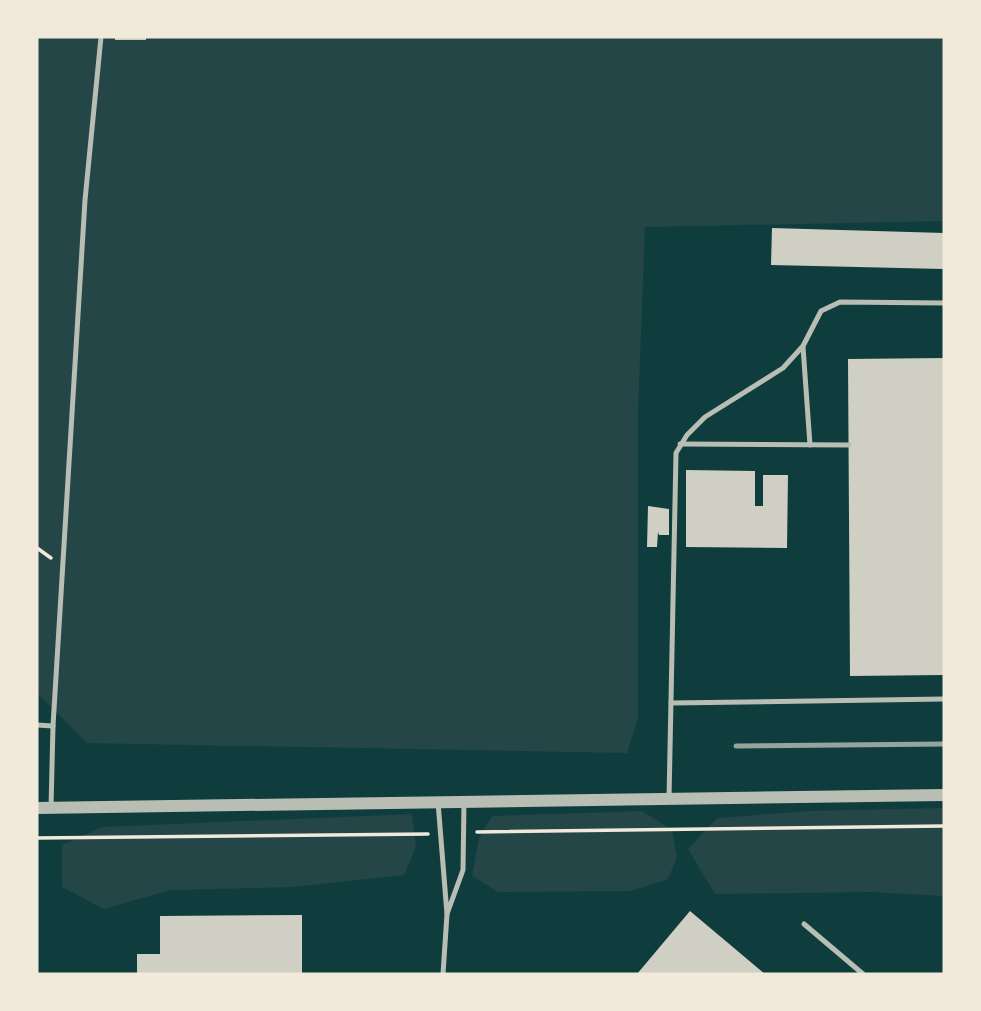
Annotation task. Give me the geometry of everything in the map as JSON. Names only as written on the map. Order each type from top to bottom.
[{"type":"street","points":[[37,808],[944,795]]},
{"type":"lane","points":[[51,807],[52,726],[65,554],[85,200],[101,37]]},
{"type":"lane","points":[[669,799],[676,453],[680,444],[705,417],[783,368],[803,346],[821,311],[840,302],[944,303]]},
{"type":"lane","points":[[803,346],[810,445]]},
{"type":"lane","points":[[680,444],[849,445]]},
{"type":"lane","points":[[671,702],[944,699]]},
{"type":"lane","points":[[37,725],[52,726]]},
{"type":"lane","points":[[438,802],[447,914],[443,974]]},
{"type":"lane","points":[[447,914],[463,870],[464,802]]},
{"type":"lane","points":[[804,924],[863,974]]},
{"type":"path","points":[[464,833],[944,826]]},
{"type":"path","points":[[37,838],[439,834]]},
{"type":"shaded area","points":[[37,37],[944,37],[944,221],[645,227],[638,412],[638,717],[627,753],[87,743],[37,693]]},
{"type":"shaded area","points":[[944,808],[944,896],[871,892],[715,894],[688,849],[717,818],[810,811]]},
{"type":"shaded area","points":[[642,811],[672,830],[677,857],[668,879],[631,891],[498,892],[472,876],[479,838],[492,816]]},
{"type":"shaded area","points":[[412,814],[416,847],[404,875],[293,887],[170,890],[104,909],[62,887],[62,845],[103,827]]},
{"type":"building","points":[[115,37],[146,37],[146,40],[115,40]]},
{"type":"building","points":[[772,228],[944,233],[944,269],[771,265]]},
{"type":"building","points":[[944,358],[944,675],[850,676],[848,359]]},
{"type":"building","points":[[686,470],[755,471],[755,506],[763,506],[763,475],[788,475],[787,548],[686,547]]},
{"type":"building","points":[[648,506],[669,509],[669,535],[659,535],[658,532],[657,547],[647,547]]},
{"type":"building","points":[[690,911],[765,974],[637,974]]},
{"type":"building","points":[[302,915],[302,974],[137,974],[137,954],[160,954],[160,916]]},
{"type":"railway","points":[[736,746],[944,744]]}]
